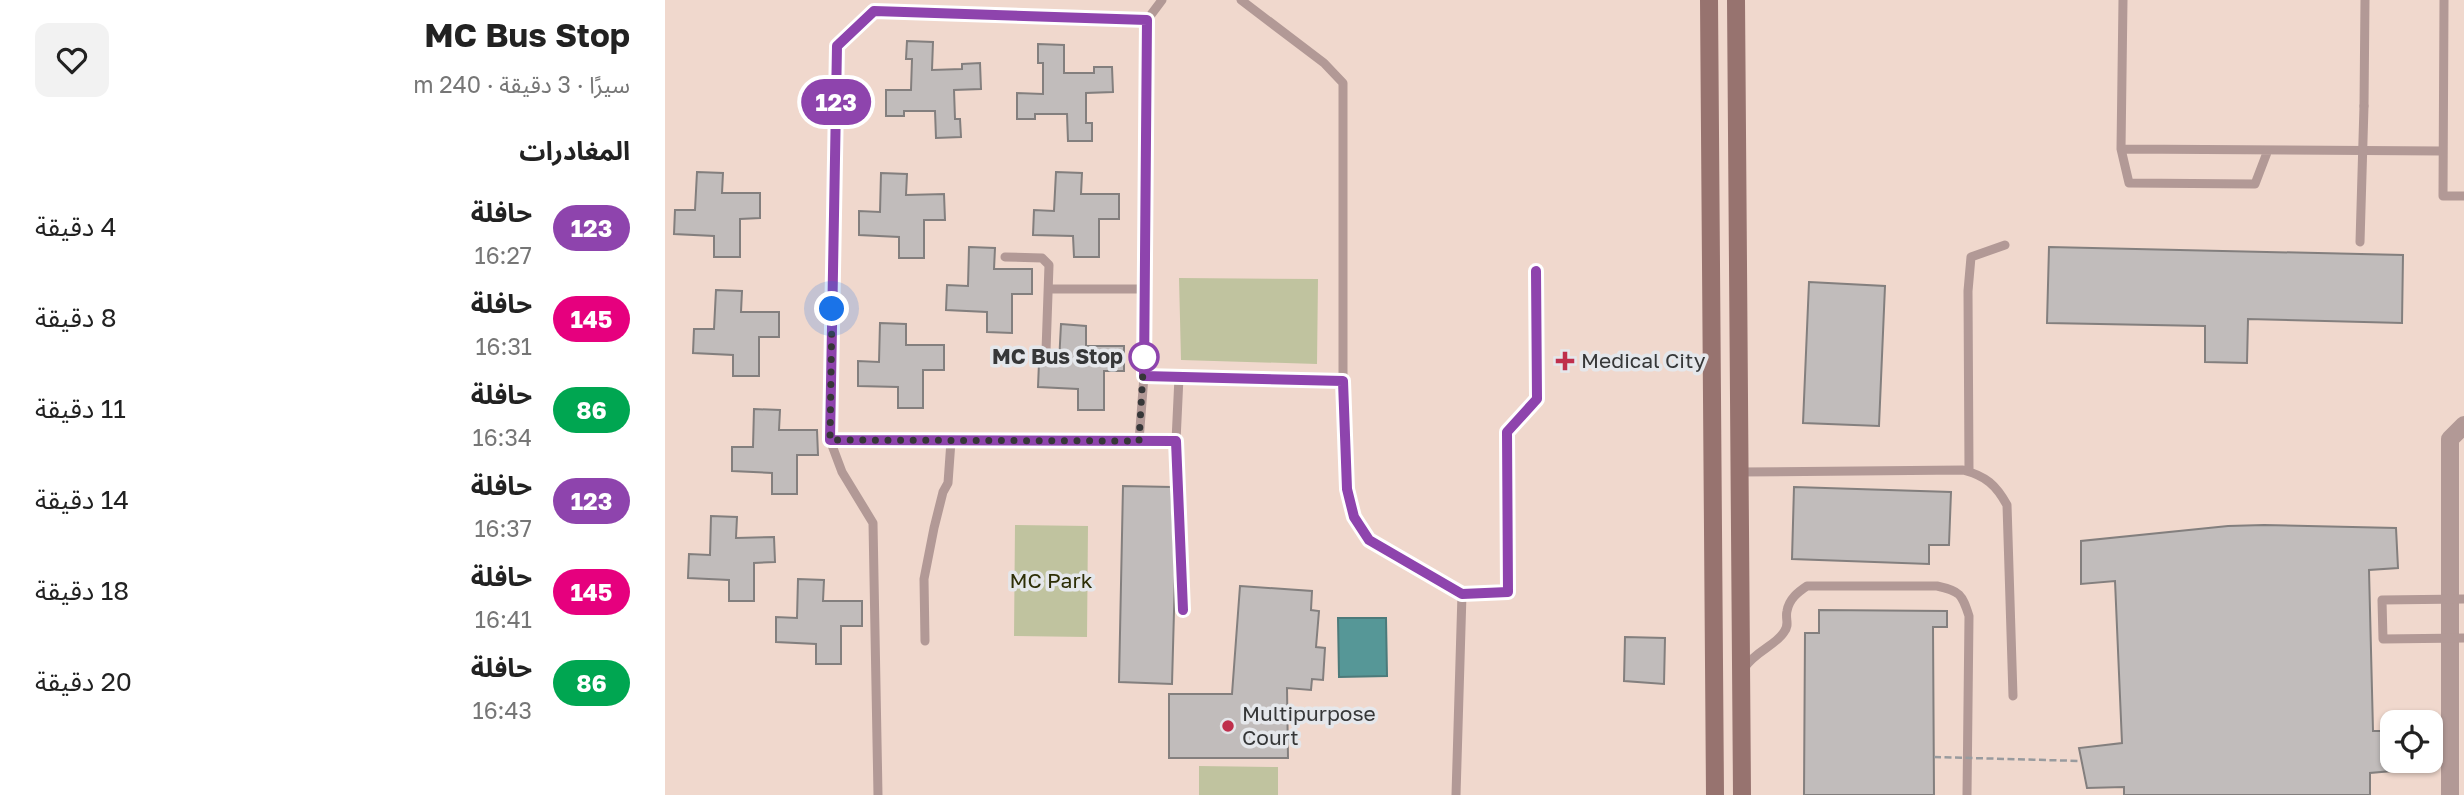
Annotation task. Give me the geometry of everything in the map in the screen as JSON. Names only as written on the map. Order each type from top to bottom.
[{"type":"street","points":[[1709,0],[1715,795]]},
{"type":"street","points":[[1736,0],[1742,795]]},
{"type":"street","points":[[2450,795],[2450,439],[2464,425]]},
{"type":"lane","points":[[1139,441],[1144,376],[1147,20],[1162,0]]},
{"type":"lane","points":[[1241,0],[1324,63],[1343,83],[1343,381],[1347,489],[1354,517],[1369,540],[1462,594],[1508,592],[1507,432],[1537,399],[1536,271]]},
{"type":"lane","points":[[2123,0],[2121,149],[2129,183],[2255,184],[2268,150]]},
{"type":"lane","points":[[2360,242],[2365,0]]},
{"type":"lane","points":[[2444,0],[2444,196],[2464,196]]},
{"type":"lane","points":[[879,795],[873,523],[842,472],[830,440],[837,46],[874,11],[1147,20]]},
{"type":"lane","points":[[2121,149],[2442,151]]},
{"type":"lane","points":[[1969,471],[1968,291],[1971,257],[2005,245]]},
{"type":"lane","points":[[1005,257],[1047,261],[1049,265],[1046,352]]},
{"type":"lane","points":[[1049,289],[1145,289]]},
{"type":"lane","points":[[1144,376],[1343,381]]},
{"type":"lane","points":[[1179,377],[1176,441],[1183,610]]},
{"type":"lane","points":[[830,440],[1176,441]]},
{"type":"lane","points":[[925,641],[924,579],[943,492],[948,483],[951,441]]},
{"type":"lane","points":[[1740,472],[1941,469],[1982,475],[1997,488],[2007,505],[2013,696]]},
{"type":"lane","points":[[1741,673],[1753,656],[1779,639],[1787,628],[1787,611],[1795,594],[1807,586],[1937,586],[1953,589],[1963,597],[1969,617],[1967,795]]},
{"type":"lane","points":[[1456,795],[1462,594]]},
{"type":"lane","points":[[2464,599],[2382,600],[2383,639],[2464,638]]},
{"type":"path","points":[[1934,757],[2081,761]]},
{"type":"shaded area","name":"Medical City","points":[[665,0],[2464,0],[2464,795],[665,795]]},
{"type":"green space","points":[[1179,278],[1318,279],[1317,364],[1181,360]]},
{"type":"green space","name":"MC Park","points":[[1015,525],[1088,526],[1087,637],[1014,636]]},
{"type":"green space","points":[[1199,766],[1278,767],[1278,795],[1199,795]]},
{"type":"water","points":[[1338,618],[1386,618],[1387,676],[1339,677]]},
{"type":"building","points":[[907,41],[933,42],[932,70],[962,69],[962,64],[980,63],[981,89],[954,90],[955,119],[960,119],[961,137],[936,138],[935,111],[904,111],[904,116],[886,116],[886,90],[911,90],[912,59],[906,59]]},
{"type":"building","points":[[1038,44],[1064,45],[1064,73],[1094,73],[1094,67],[1112,67],[1113,92],[1086,93],[1086,123],[1092,123],[1092,141],[1068,141],[1067,114],[1035,114],[1035,119],[1017,119],[1017,93],[1043,94],[1043,63],[1038,63]]},
{"type":"building","points":[[697,172],[723,173],[722,193],[760,193],[760,218],[740,219],[740,257],[714,257],[714,236],[674,234],[675,210],[695,210]]},
{"type":"building","points":[[1056,172],[1082,173],[1081,194],[1119,194],[1119,219],[1099,219],[1099,257],[1074,257],[1073,236],[1033,235],[1034,210],[1054,211]]},
{"type":"building","points":[[881,173],[907,174],[906,195],[944,194],[945,220],[924,220],[924,258],[899,258],[899,237],[859,235],[859,211],[880,212]]},
{"type":"building","points":[[969,247],[995,248],[994,269],[1032,269],[1032,294],[1012,294],[1012,333],[987,332],[987,312],[946,310],[947,285],[968,286]]},
{"type":"building","points":[[2049,247],[2403,255],[2402,323],[2248,319],[2247,363],[2205,362],[2205,326],[2047,323]]},
{"type":"building","points":[[1809,282],[1885,286],[1879,426],[1803,423]]},
{"type":"building","points":[[716,290],[742,291],[741,312],[779,312],[779,337],[759,337],[759,376],[733,376],[733,355],[693,353],[694,329],[714,329]]},
{"type":"building","points":[[880,323],[906,324],[906,345],[944,345],[944,370],[923,370],[923,408],[898,408],[898,387],[858,386],[858,361],[879,362]]},
{"type":"building","points":[[1061,324],[1086,326],[1086,346],[1124,346],[1124,371],[1104,371],[1104,410],[1078,410],[1078,389],[1038,387],[1039,362],[1059,363]]},
{"type":"building","points":[[754,409],[780,410],[779,430],[817,430],[818,455],[797,455],[797,494],[772,494],[772,473],[732,471],[732,447],[753,447]]},
{"type":"building","points":[[1123,486],[1171,487],[1175,575],[1172,684],[1119,682]]},
{"type":"building","points":[[1794,487],[1951,492],[1949,545],[1929,545],[1929,564],[1792,559]]},
{"type":"building","points":[[711,516],[737,517],[736,538],[774,537],[775,562],[754,563],[754,601],[729,601],[729,580],[688,578],[689,554],[710,555]]},
{"type":"building","points":[[2228,526],[2396,528],[2398,568],[2369,570],[2373,731],[2380,731],[2380,772],[2370,773],[2370,795],[2124,795],[2124,787],[2087,788],[2079,748],[2122,743],[2115,581],[2081,584],[2081,541]]},
{"type":"building","points":[[798,579],[824,580],[823,601],[862,601],[862,626],[841,626],[841,664],[816,664],[816,644],[776,642],[776,617],[797,618]]},
{"type":"building","points":[[1240,586],[1312,591],[1311,610],[1319,611],[1316,647],[1325,648],[1323,680],[1312,679],[1311,690],[1287,688],[1288,758],[1169,758],[1169,694],[1232,694]]},
{"type":"building","points":[[1819,610],[1947,611],[1947,627],[1933,627],[1934,795],[1804,795],[1805,633],[1819,633]]},
{"type":"building","points":[[1625,637],[1665,638],[1664,684],[1624,681]]},
{"type":"bus line","name":"123","points":[[1183,610],[1176,441],[830,440],[837,46],[874,11],[1147,20],[1144,376],[1343,381],[1347,489],[1354,517],[1369,540],[1462,594],[1508,592],[1507,432],[1537,399],[1536,271]]},
{"type":"place","name":"MC Bus Stop","points":[[1144,357]]},
{"type":"place","name":"Medical City","points":[[1565,361]]},
{"type":"place","name":"Multipurpose Court","points":[[1228,726]]},
{"type":"route","points":[[832,309],[830,440],[1139,441],[1144,354],[1144,357]]}]
